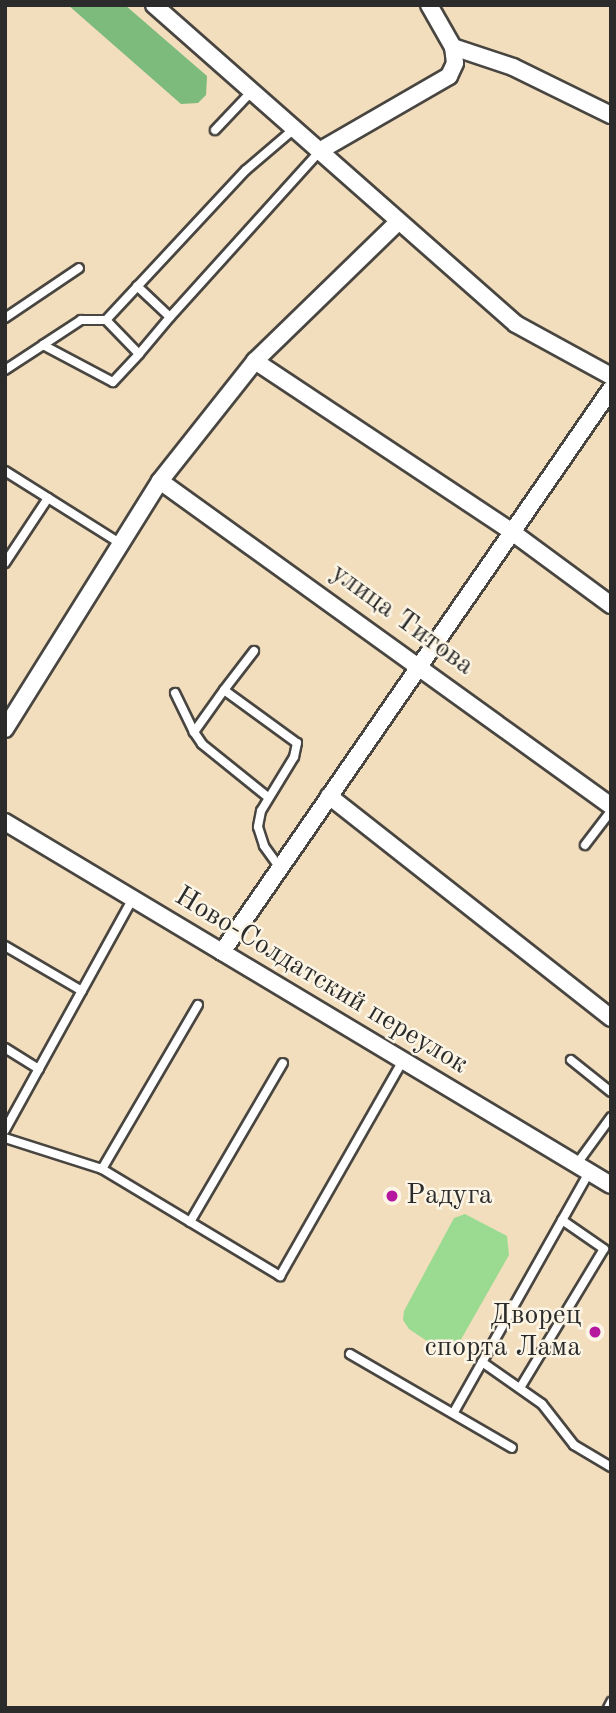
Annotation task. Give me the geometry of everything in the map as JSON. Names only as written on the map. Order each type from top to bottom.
[{"type":"street","points":[[154,5],[516,324],[611,376]]},
{"type":"street","points":[[321,150],[449,76],[455,63],[453,47],[429,5]]},
{"type":"street","points":[[453,47],[513,67],[611,115]]},
{"type":"street","points":[[5,729],[160,481],[256,361],[398,222]]},
{"type":"street","points":[[256,361],[512,531],[611,605]]},
{"type":"street","points":[[222,952],[611,389]]},
{"type":"street","name":"улица Титова","points":[[160,481],[422,665],[611,806]]},
{"type":"street","points":[[329,796],[611,1018]]},
{"type":"street","name":"Ново-Солдатский переулок","points":[[5,822],[611,1185]]},
{"type":"lane","points":[[215,130],[252,91]]},
{"type":"lane","points":[[106,320],[246,170],[294,129]]},
{"type":"lane","points":[[43,345],[113,383],[321,150]]},
{"type":"lane","points":[[5,318],[79,268]]},
{"type":"lane","points":[[137,286],[170,317]]},
{"type":"lane","points":[[5,370],[81,320],[106,320],[139,354]]},
{"type":"lane","points":[[5,471],[120,542]]},
{"type":"lane","points":[[5,563],[48,498]]},
{"type":"lane","points":[[194,732],[254,651]]},
{"type":"lane","points":[[224,690],[297,743],[294,757],[268,797],[258,827],[264,846],[280,868]]},
{"type":"lane","points":[[175,693],[194,732],[268,797]]},
{"type":"lane","points":[[585,845],[611,811]]},
{"type":"lane","points":[[5,1130],[133,898]]},
{"type":"lane","points":[[5,946],[82,991]]},
{"type":"lane","points":[[102,1169],[198,1005]]},
{"type":"lane","points":[[5,1048],[39,1069]]},
{"type":"lane","points":[[5,1138],[102,1169],[280,1276],[403,1060]]},
{"type":"lane","points":[[570,1060],[611,1092]]},
{"type":"lane","points":[[190,1222],[282,1063]]},
{"type":"lane","points":[[454,1412],[562,1220],[583,1168],[611,1117]]},
{"type":"lane","points":[[520,1388],[608,1251],[562,1220]]},
{"type":"lane","points":[[350,1354],[512,1448]]},
{"type":"lane","points":[[482,1362],[542,1404],[573,1445],[611,1467]]},
{"type":"lane","points":[[608,1708],[611,1702]]},
{"type":"green space","points":[[68,5],[125,5],[207,76],[206,95],[198,103],[181,104]]},
{"type":"green space","points":[[465,1214],[507,1236],[509,1255],[459,1343],[439,1349],[409,1329],[403,1320],[404,1311],[454,1218]]},
{"type":"place","name":"Радуга","points":[[392,1196]]},
{"type":"place","name":"Дворец спорта Лама","points":[[595,1332]]}]
